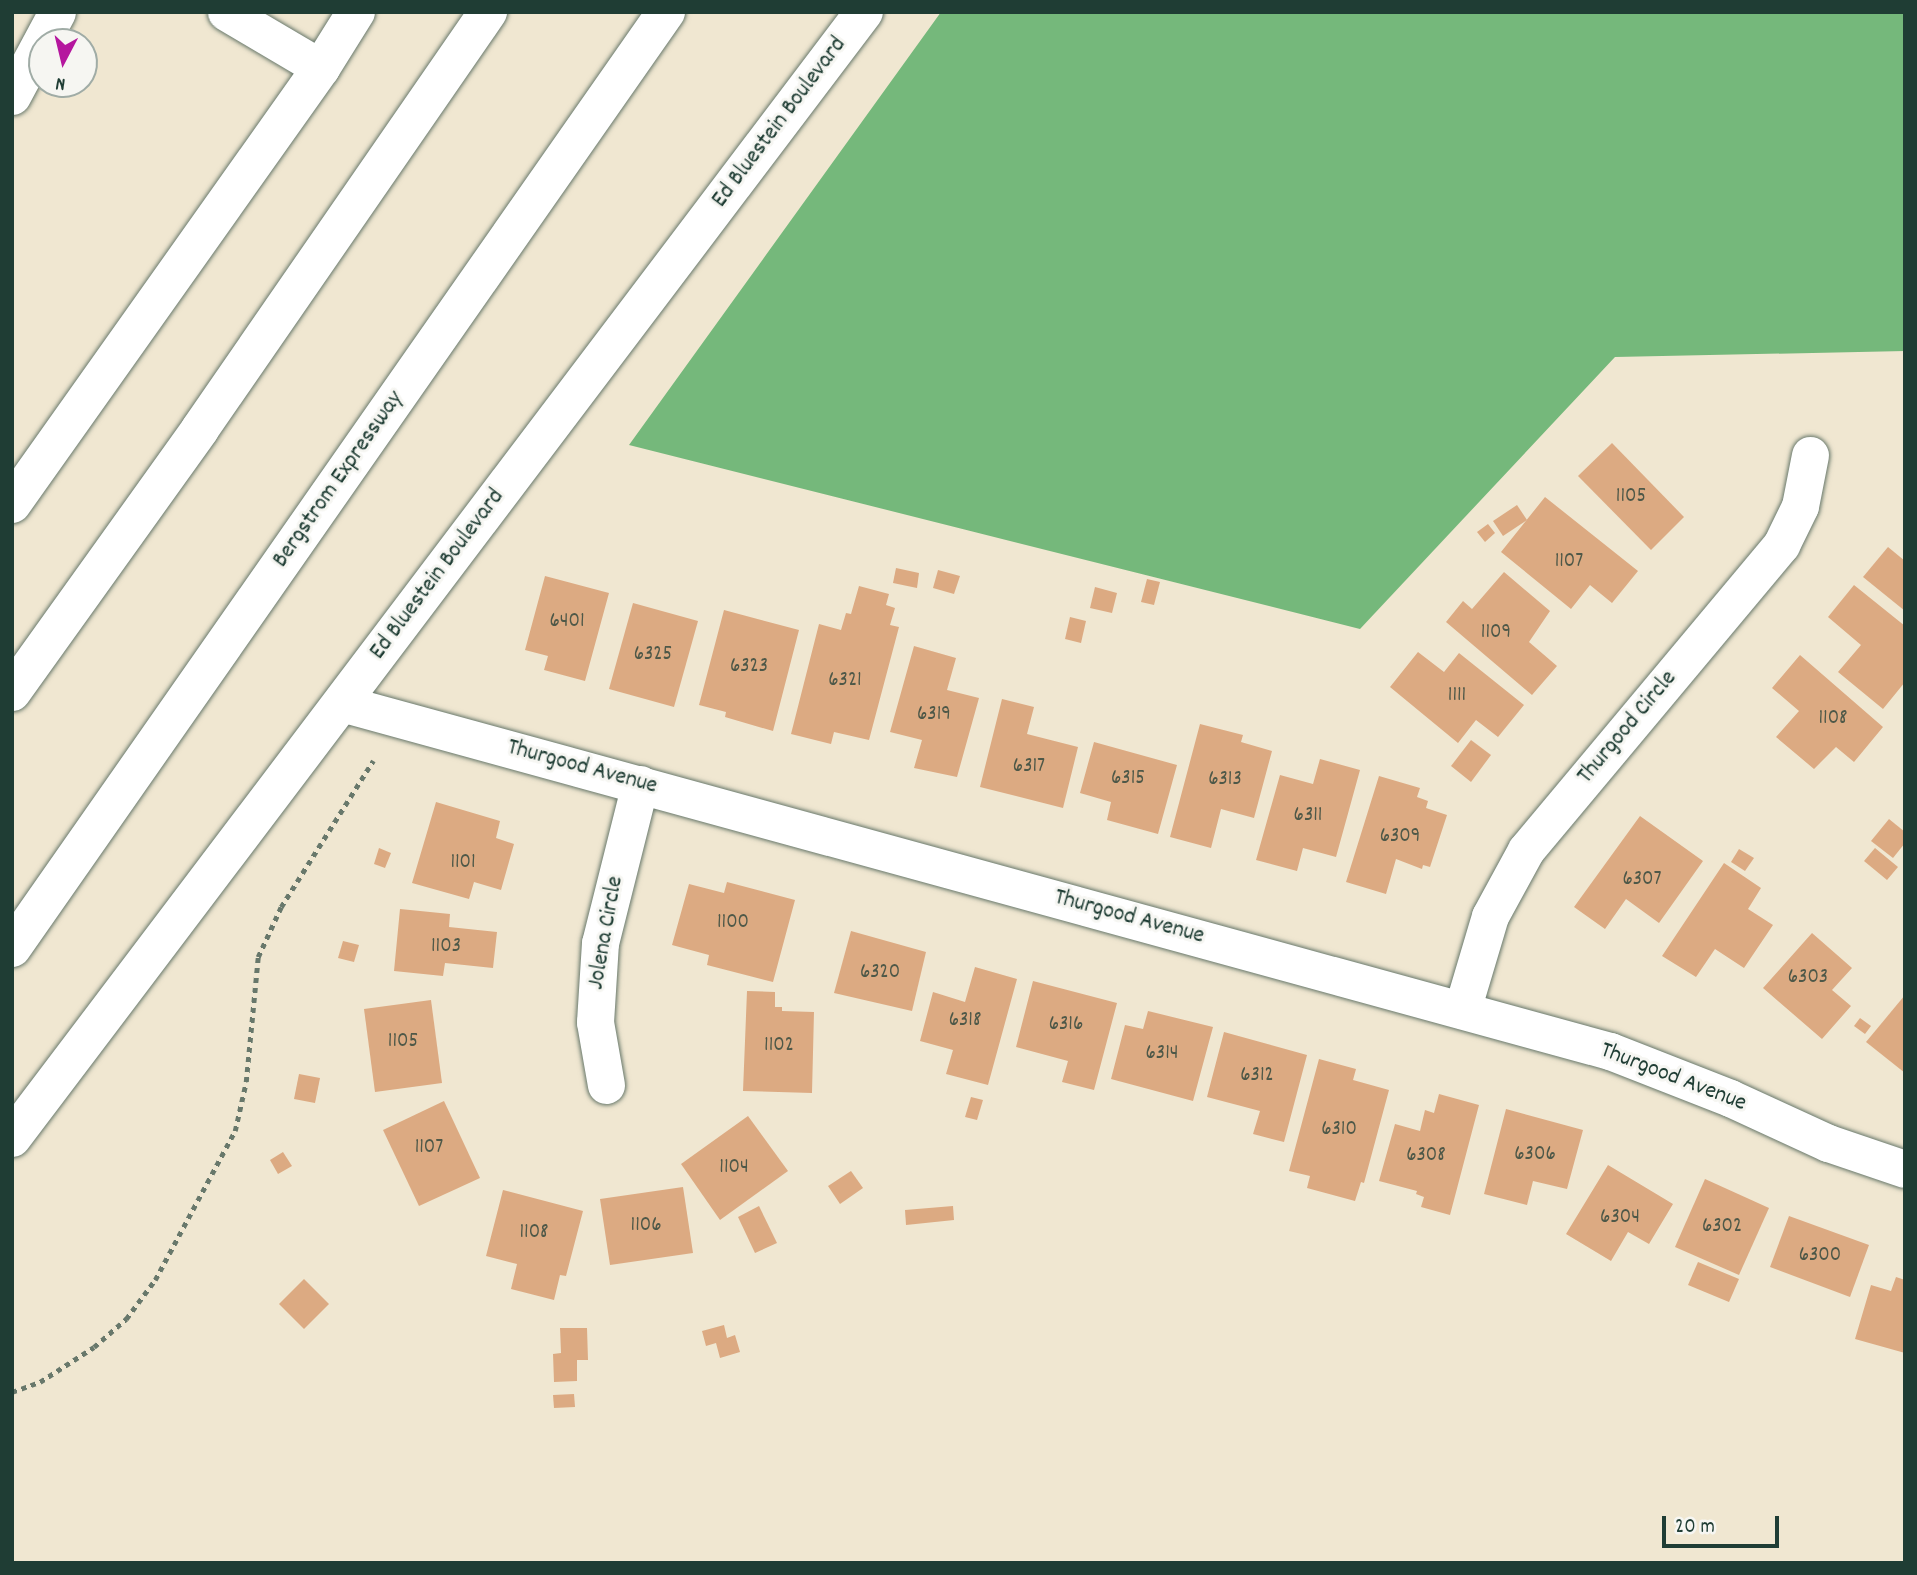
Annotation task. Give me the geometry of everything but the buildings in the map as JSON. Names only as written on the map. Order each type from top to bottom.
[{"type":"main road","points":[[12,504],[321,68],[356,12]]},
{"type":"main road","points":[[12,692],[200,429],[488,12]]},
{"type":"main road","name":"Bergstrom Expressway","points":[[12,948],[666,12]]},
{"type":"main road","name":"Ed Bluestein Boulevard","points":[[12,1138],[864,12]]},
{"type":"street","points":[[12,96],[57,12]]},
{"type":"street","points":[[226,12],[321,68]]},
{"type":"street","name":"Thurgood Circle","points":[[1462,1010],[1490,916],[1526,850],[1781,545],[1800,506],[1810,456]]},
{"type":"street","name":"Thurgood Avenue","points":[[341,703],[1610,1051],[1730,1098],[1828,1143],[1905,1169]]},
{"type":"street","name":"Jolena Circle","points":[[606,1084],[599,1056],[595,988],[600,943],[640,784]]},
{"type":"path","points":[[12,1392],[40,1381],[94,1347],[126,1319],[155,1280],[235,1130],[246,1082],[258,957],[281,907],[373,761]]},
{"type":"green space","points":[[941,12],[1905,12],[1905,351],[1615,357],[1360,629],[629,445]]}]
